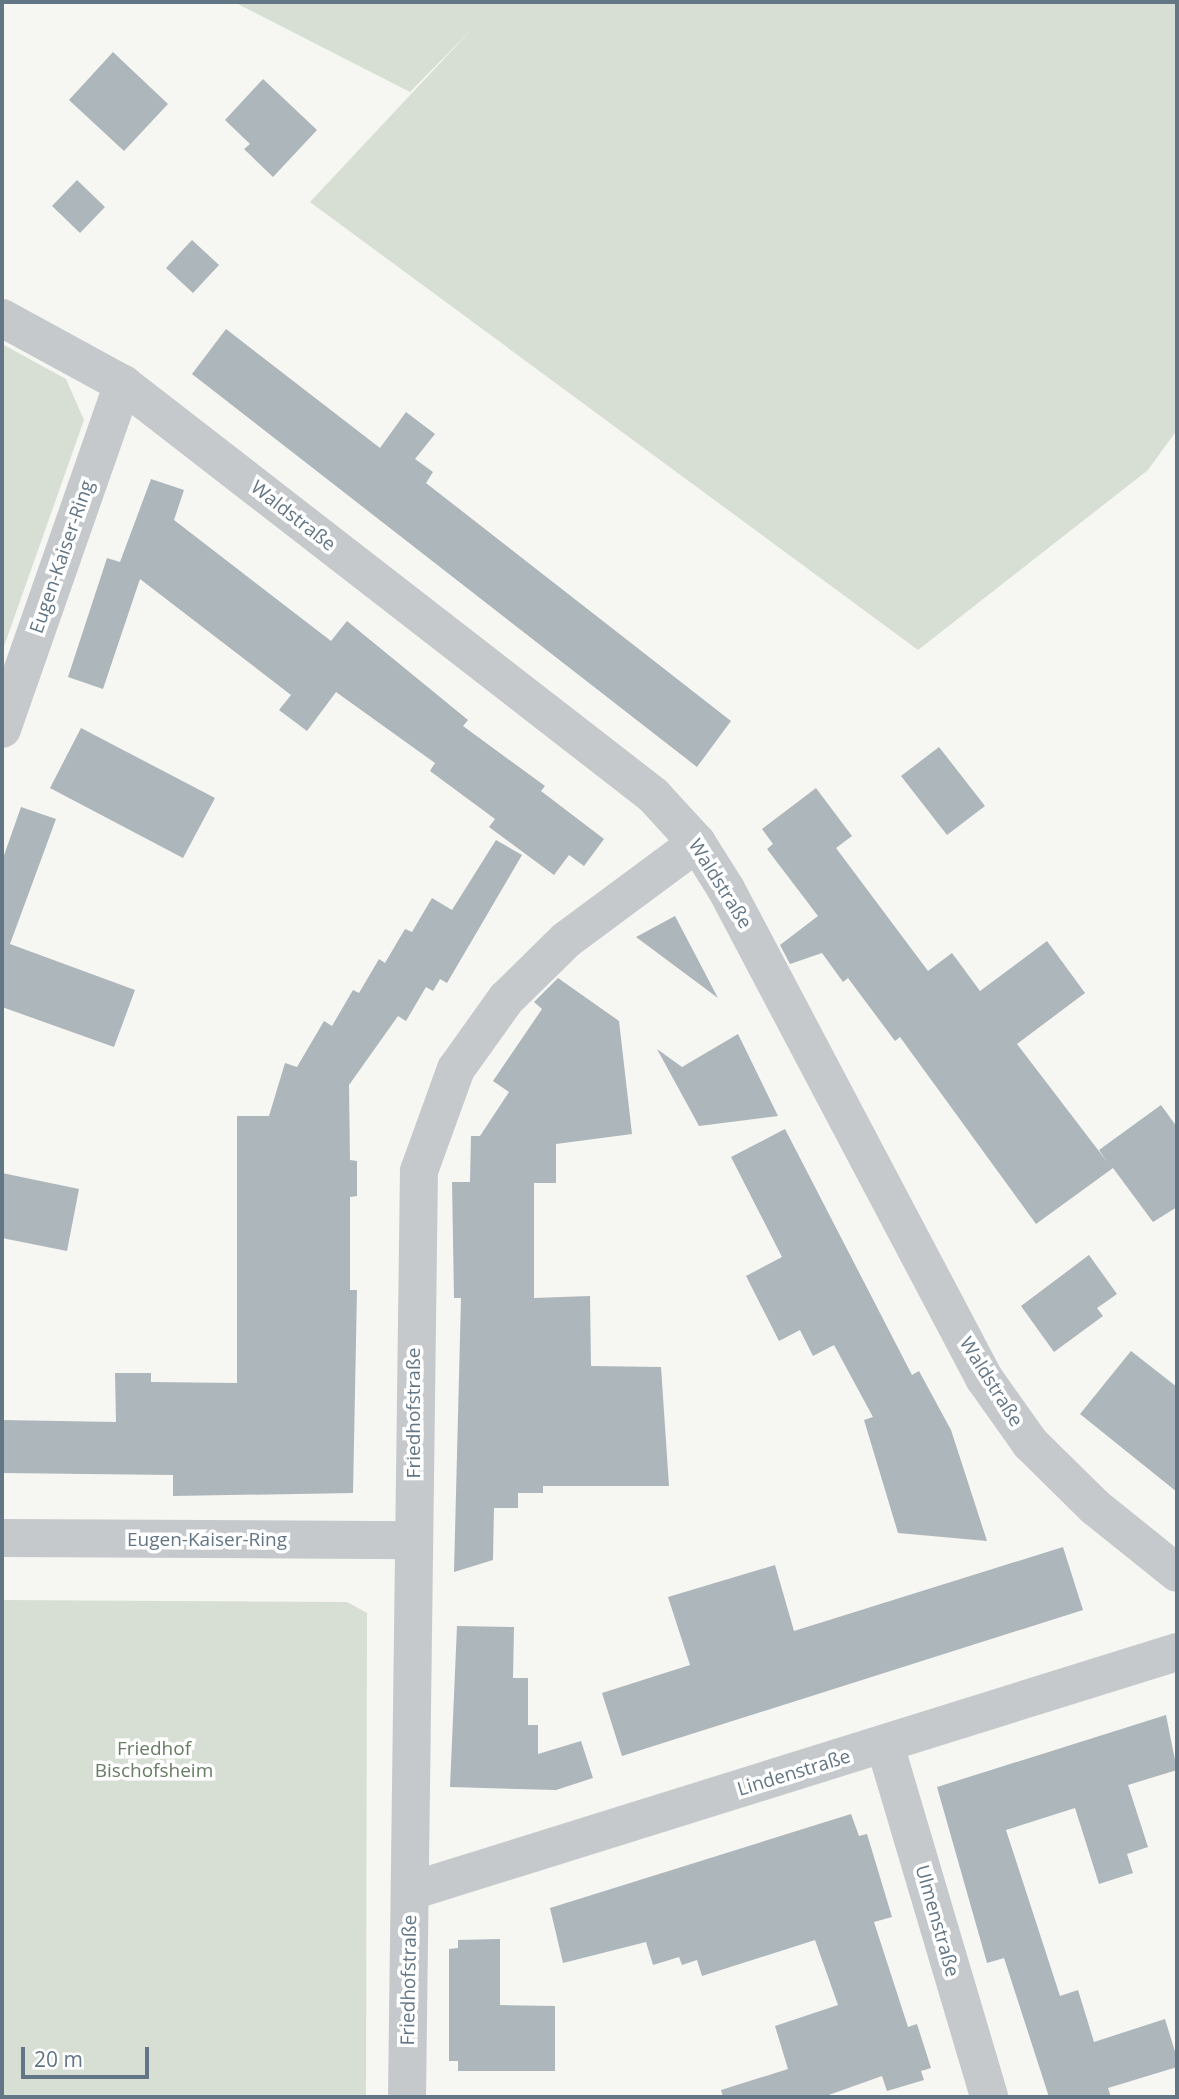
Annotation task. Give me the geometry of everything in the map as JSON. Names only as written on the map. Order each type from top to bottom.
[{"type":"street","name":"Waldstraße","points":[[2,318],[123,384],[653,795],[696,842],[726,889],[984,1378],[1030,1443],[1095,1507],[1177,1573]]},
{"type":"street","name":"Eugen-Kaiser-Ring","points":[[2,729],[123,384]]},
{"type":"street","name":"Friedhofstraße","points":[[407,2097],[416,1188],[442,1098],[477,1034],[530,971],[696,842]]},
{"type":"street","name":"Eugen-Kaiser-Ring","points":[[2,1538],[413,1540]]},
{"type":"street","name":"Lindenstraße","points":[[411,1891],[1177,1652]]},
{"type":"street","name":"Ulmenstraße","points":[[885,1745],[989,2097]]},
{"type":"green space","points":[[234,2],[1177,2],[1177,430],[1148,470],[918,650],[310,202],[473,28],[410,92]]},
{"type":"green space","points":[[2,344],[66,379],[84,420],[2,652]]},
{"type":"green space","name":"Friedhof Bischofsheim","points":[[2,1600],[347,1602],[367,1613],[366,2097],[2,2097]]},
{"type":"building","points":[[113,52],[168,104],[124,151],[69,100]]},
{"type":"building","points":[[263,79],[317,130],[273,177],[244,149],[250,144],[225,120]]},
{"type":"building","points":[[77,180],[105,207],[80,233],[52,206]]},
{"type":"building","points":[[192,240],[219,265],[193,293],[166,268]]},
{"type":"building","points":[[226,329],[380,448],[406,412],[435,434],[415,459],[433,472],[426,483],[731,721],[697,767],[192,374]]},
{"type":"building","points":[[151,479],[184,490],[174,520],[331,641],[347,621],[468,720],[463,726],[545,786],[541,791],[604,839],[584,866],[569,855],[554,875],[489,827],[495,819],[430,771],[435,763],[336,692],[307,731],[279,710],[291,695],[140,579],[103,689],[68,677],[107,558],[120,562]]},
{"type":"building","points":[[81,728],[215,798],[183,858],[50,788]]},
{"type":"building","points":[[939,747],[985,806],[947,835],[901,776]]},
{"type":"building","points":[[816,788],[852,836],[836,848],[928,971],[952,953],[980,991],[1047,941],[1085,993],[1017,1044],[1108,1163],[1099,1150],[1161,1105],[1177,1127],[1177,1207],[1153,1222],[1113,1168],[1036,1224],[900,1037],[895,1041],[848,978],[843,982],[822,953],[790,964],[780,945],[818,916],[767,849],[773,844],[762,829]]},
{"type":"building","points":[[21,807],[56,819],[10,944],[135,990],[114,1047],[2,1007],[2,861]]},
{"type":"building","points":[[496,840],[522,855],[447,983],[440,979],[433,991],[426,987],[406,1021],[398,1016],[349,1085],[350,1160],[357,1161],[357,1196],[350,1197],[350,1290],[357,1290],[353,1493],[173,1496],[173,1475],[2,1473],[2,1420],[116,1422],[115,1373],[151,1373],[151,1382],[237,1383],[237,1116],[269,1116],[285,1063],[297,1067],[324,1021],[332,1026],[353,990],[359,993],[379,959],[385,963],[405,929],[412,932],[432,898],[452,910]]},
{"type":"building","points":[[675,916],[718,998],[636,937]]},
{"type":"building","points":[[558,978],[619,1021],[632,1134],[556,1144],[556,1183],[534,1183],[534,1298],[590,1296],[591,1366],[661,1367],[669,1486],[543,1486],[543,1493],[518,1493],[518,1508],[494,1508],[493,1560],[454,1572],[461,1298],[454,1298],[452,1182],[470,1182],[471,1136],[480,1136],[509,1092],[493,1081],[542,1009],[534,1002]]},
{"type":"building","points":[[738,1034],[778,1116],[699,1126],[657,1049],[682,1067]]},
{"type":"building","points":[[785,1129],[912,1375],[919,1371],[951,1430],[987,1541],[898,1533],[864,1420],[873,1417],[834,1345],[813,1356],[800,1330],[779,1341],[746,1276],[782,1257],[731,1157]]},
{"type":"building","points":[[2,1173],[79,1189],[67,1251],[2,1238]]},
{"type":"building","points":[[1089,1255],[1117,1294],[1097,1308],[1103,1316],[1054,1352],[1021,1306]]},
{"type":"building","points":[[1131,1351],[1177,1387],[1177,1492],[1080,1414]]},
{"type":"building","points":[[1063,1547],[1083,1610],[622,1756],[602,1693],[690,1665],[668,1597],[775,1565],[794,1631]]},
{"type":"building","points":[[457,1626],[514,1627],[513,1678],[528,1678],[528,1725],[538,1725],[538,1754],[581,1741],[593,1778],[556,1790],[450,1787]]},
{"type":"building","points":[[1166,1715],[1177,1770],[1128,1785],[1148,1847],[1127,1854],[1133,1873],[1099,1884],[1075,1808],[1006,1830],[1060,1996],[1078,1990],[1094,2042],[1165,2019],[1177,2058],[1177,2067],[1108,2088],[1111,2097],[1049,2097],[1004,1958],[987,1963],[937,1787]]},
{"type":"building","points":[[851,1814],[859,1836],[867,1834],[892,1917],[874,1922],[908,2027],[917,2024],[931,2068],[921,2071],[924,2080],[887,2091],[882,2076],[823,2097],[723,2097],[721,2090],[788,2069],[775,2026],[838,2005],[815,1940],[702,1976],[697,1960],[682,1965],[679,1957],[653,1965],[646,1942],[563,1963],[550,1908]]},
{"type":"building","points":[[500,1939],[500,2005],[555,2006],[555,2071],[458,2071],[458,2061],[449,2061],[449,1949],[458,1948],[458,1940]]}]
